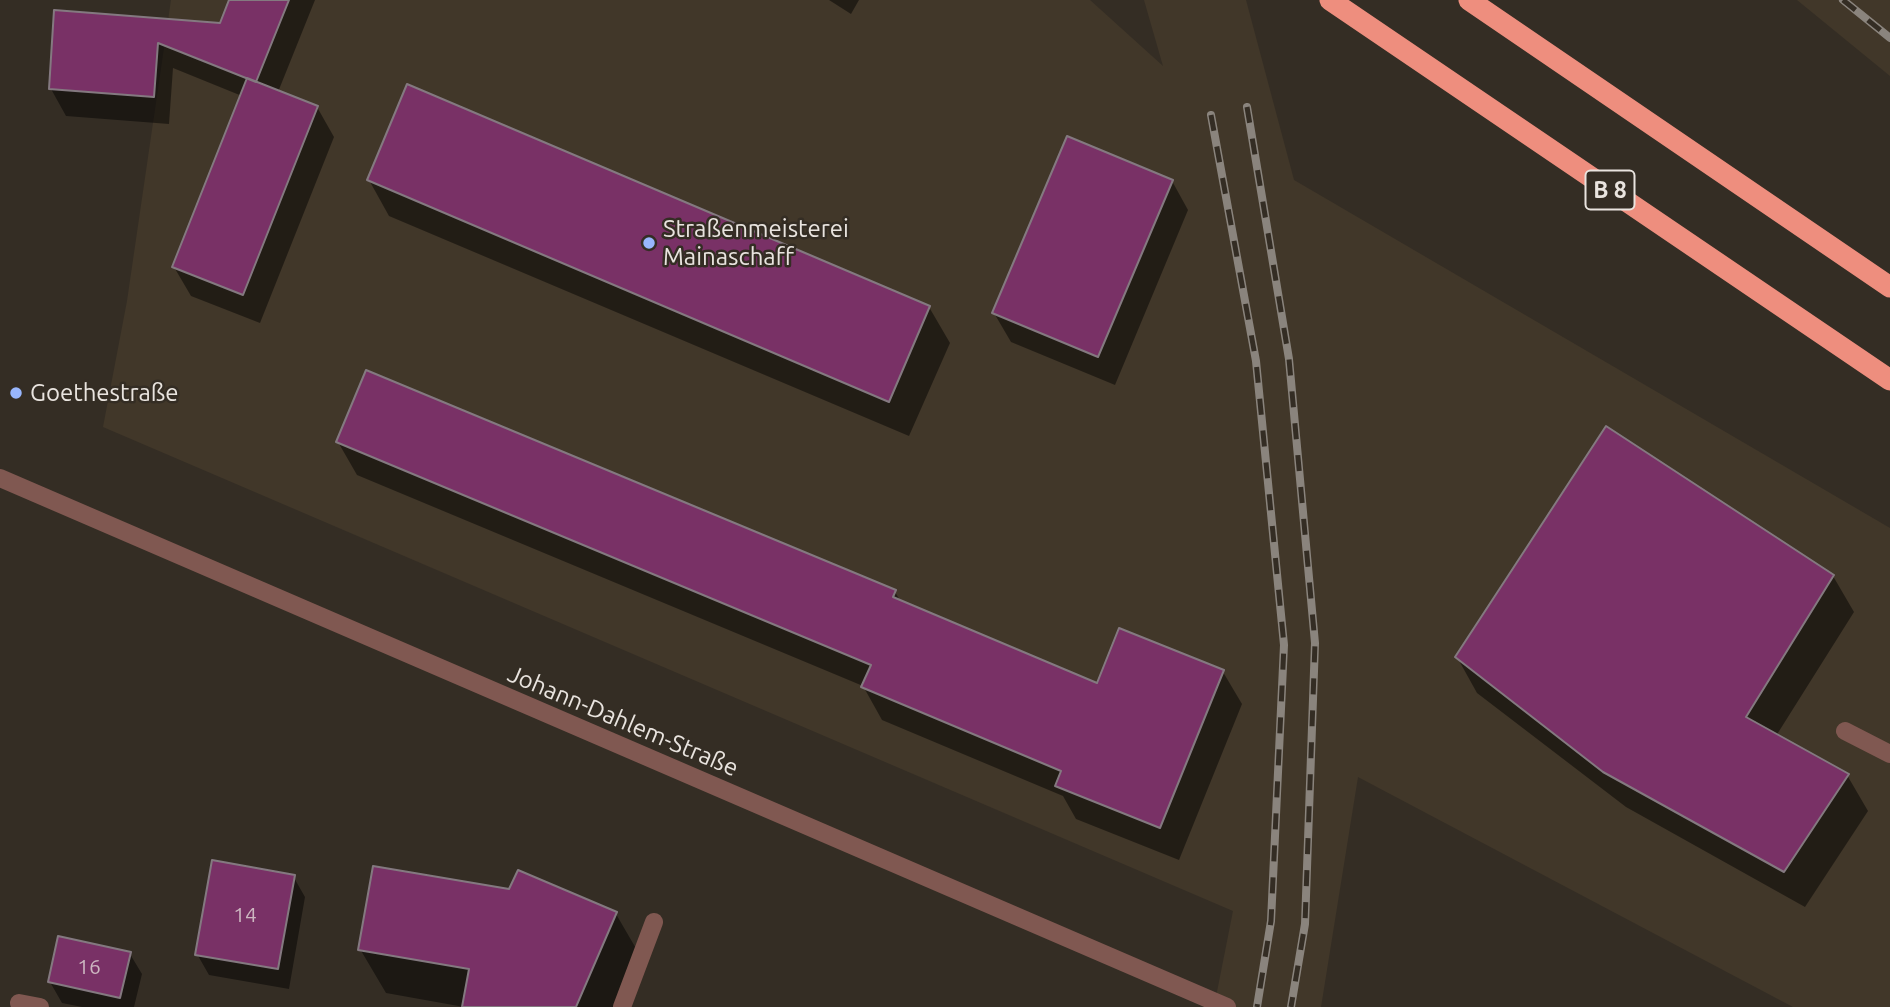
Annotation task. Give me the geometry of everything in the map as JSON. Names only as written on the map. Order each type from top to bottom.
[{"type":"highway","name":"B 8","points":[[1330,0],[1890,380]]},
{"type":"highway","points":[[1469,0],[1890,287]]},
{"type":"street","name":"Johann-Dahlem-Straße","points":[[0,478],[1227,1007]]},
{"type":"street","points":[[1845,731],[1890,754]]},
{"type":"street","points":[[622,1007],[654,922]]},
{"type":"street","points":[[19,1003],[40,1007]]},
{"type":"shaded area","points":[[171,0],[1090,0],[1163,66],[1144,0],[1246,0],[1294,180],[1890,528],[1890,1007],[1793,1007],[1358,777],[1321,1007],[1214,1007],[1233,911],[103,427],[127,301]]},
{"type":"shaded area","points":[[1797,0],[1890,0],[1890,76]]},
{"type":"building","points":[[229,0],[289,0],[256,82],[158,43],[154,97],[49,89],[54,10],[220,23]]},
{"type":"building","points":[[247,78],[318,106],[243,295],[172,267]]},
{"type":"building","name":"Straßenmeisterei Mainaschaff","points":[[407,84],[930,306],[889,402],[367,180]]},
{"type":"building","points":[[1067,136],[1173,180],[1098,357],[992,313]]},
{"type":"building","points":[[366,370],[896,590],[893,597],[1097,683],[1119,628],[1224,670],[1160,828],[1055,786],[1061,771],[861,687],[871,665],[336,442]]},
{"type":"building","points":[[1606,426],[1834,575],[1746,717],[1849,774],[1784,872],[1603,772],[1455,657]]},
{"type":"building","points":[[212,860],[295,875],[278,969],[195,955]]},
{"type":"building","points":[[373,866],[509,889],[518,870],[617,912],[576,1007],[462,1007],[469,969],[358,950]]},
{"type":"building","points":[[58,936],[131,952],[120,998],[48,982]]},
{"type":"railway","points":[[1843,0],[1890,38]]},
{"type":"railway","points":[[1247,107],[1289,359],[1315,643],[1305,924],[1291,1007]]},
{"type":"railway","points":[[1211,115],[1256,361],[1284,645],[1271,921],[1257,1007]]},
{"type":"place","name":"Straßenmeisterei Mainaschaff","points":[[649,243]]},
{"type":"place","name":"Goethestraße","points":[[16,393]]}]
